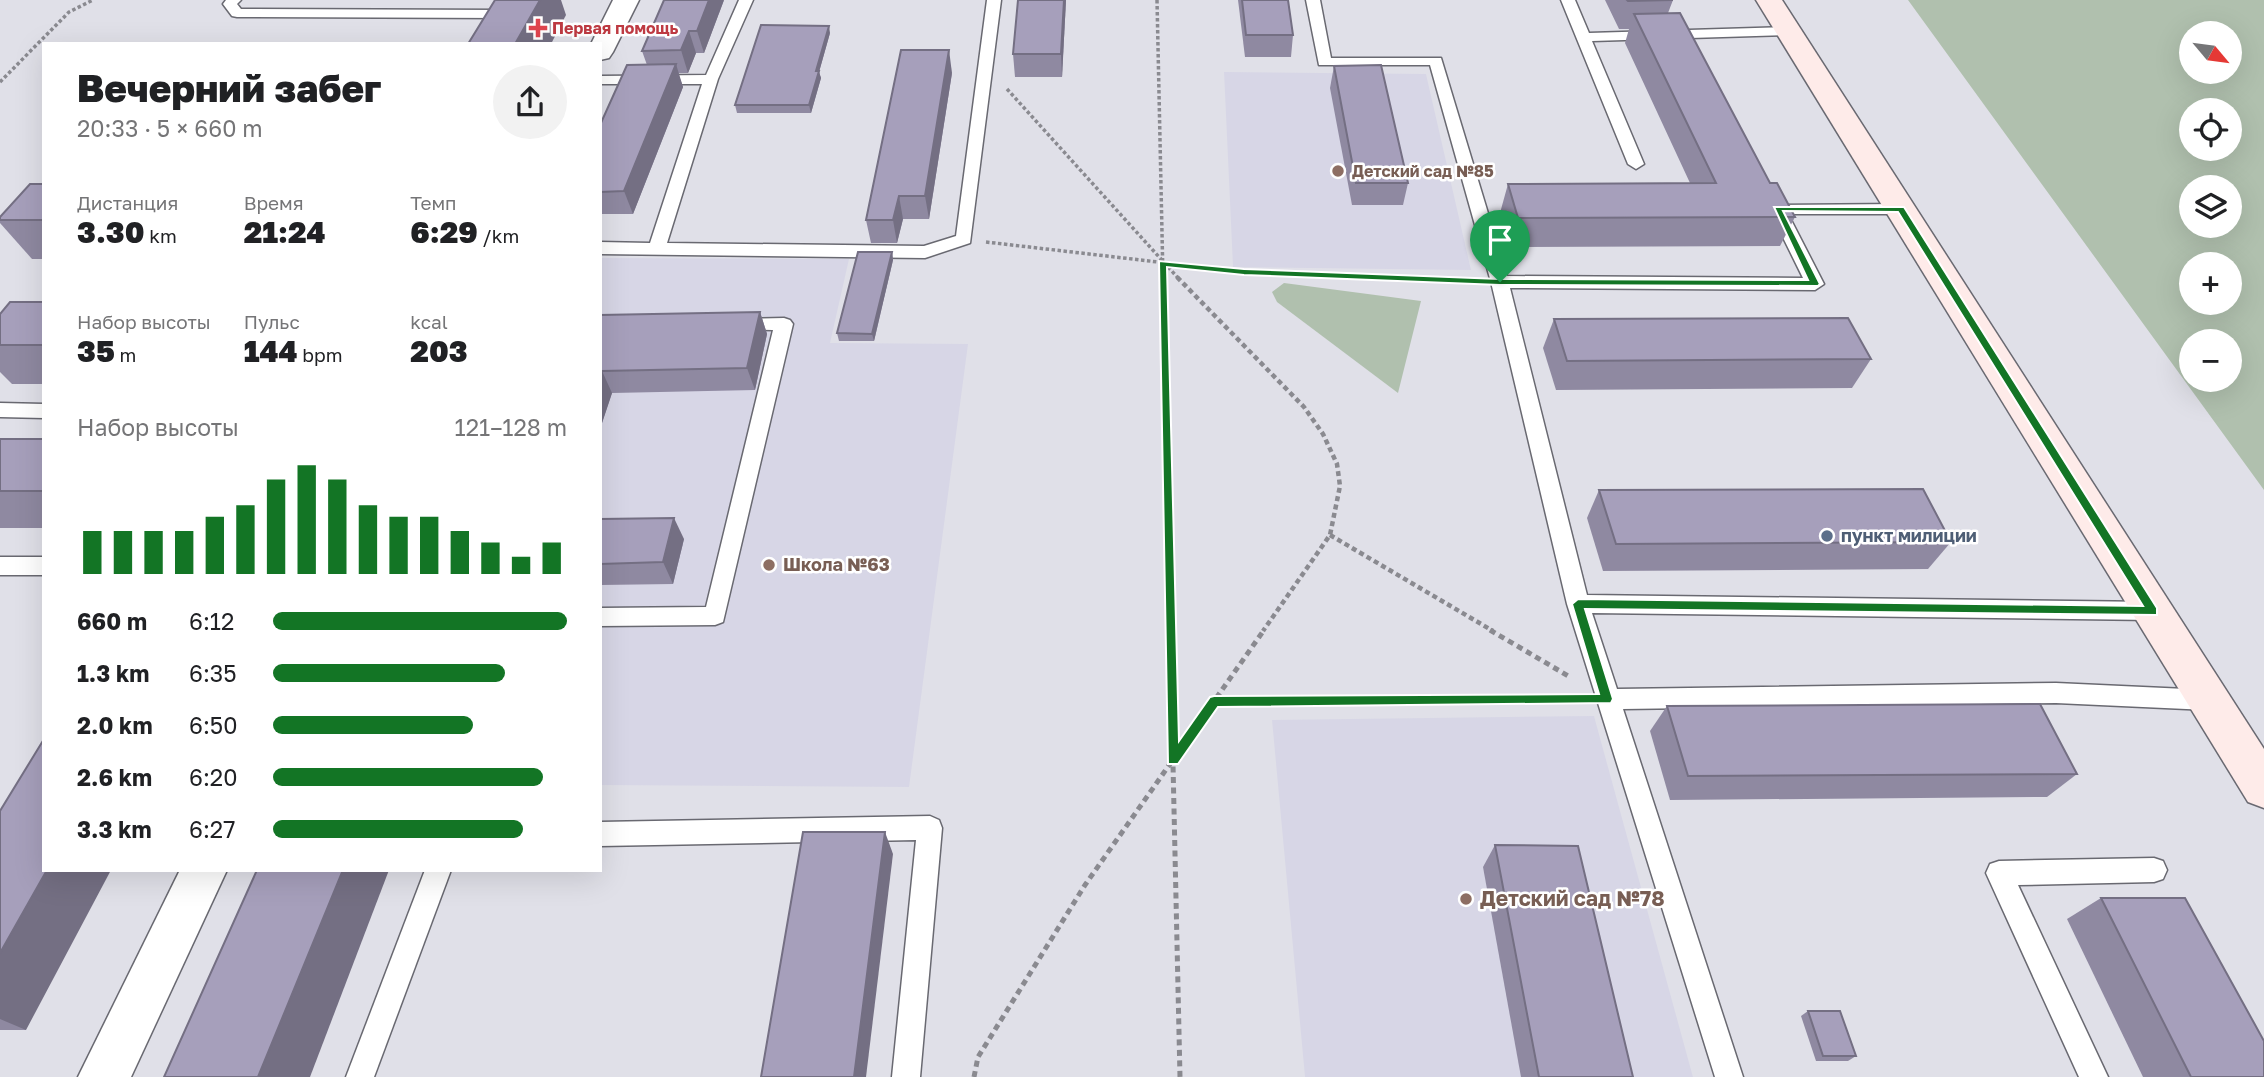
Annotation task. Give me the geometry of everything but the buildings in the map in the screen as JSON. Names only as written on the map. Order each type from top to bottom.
[{"type":"main road","points":[[1769,0],[2264,788]]},
{"type":"street","points":[[602,48],[626,0]]},
{"type":"street","points":[[104,1077],[203,872]]},
{"type":"lane","points":[[234,0],[230,4],[237,13],[506,14]]},
{"type":"lane","points":[[494,34],[506,14],[521,0]]},
{"type":"lane","points":[[657,248],[711,79],[746,0]]},
{"type":"lane","points":[[602,248],[925,252],[964,239],[994,0]]},
{"type":"lane","points":[[1313,0],[1324,62],[1436,61],[1500,282],[1578,604],[1729,1077]]},
{"type":"lane","points":[[1568,0],[1636,164]]},
{"type":"lane","points":[[1585,37],[1788,31]]},
{"type":"lane","points":[[602,80],[711,79]]},
{"type":"lane","points":[[1500,282],[1815,284],[1777,209],[1900,209]]},
{"type":"lane","points":[[602,617],[715,616],[784,324],[718,325]]},
{"type":"lane","points":[[0,411],[42,411]]},
{"type":"lane","points":[[0,566],[42,566]]},
{"type":"lane","points":[[1578,604],[2153,611]]},
{"type":"lane","points":[[1607,699],[2056,693],[2208,700]]},
{"type":"lane","points":[[602,834],[930,828],[906,1077]]},
{"type":"lane","points":[[2094,1077],[1999,873],[2154,870]]},
{"type":"lane","points":[[360,1077],[437,872]]},
{"type":"path","points":[[0,82],[69,12],[93,0]]},
{"type":"path","points":[[1157,0],[1180,1077]]},
{"type":"path","points":[[974,1077],[978,1057],[1085,885],[1330,535],[1340,486],[1335,456],[1318,424],[1163,263],[986,65]]},
{"type":"path","points":[[964,239],[1244,272],[1500,282]]},
{"type":"path","points":[[1330,535],[1607,699]]},
{"type":"path","points":[[1214,701],[1607,699]]},
{"type":"shaded area","name":"Детский сад №85","points":[[1224,72],[1426,74],[1471,270],[1233,267]]},
{"type":"shaded area","name":"Школа №63","points":[[602,258],[849,259],[830,343],[968,344],[909,787],[602,785]]},
{"type":"shaded area","name":"Детский сад №78","points":[[1594,716],[1693,1077],[1305,1077],[1272,720]]},
{"type":"green space","points":[[1908,0],[2264,0],[2264,490],[2193,392],[2242,392],[2242,329],[2179,329],[2179,373]]},
{"type":"green space","points":[[1284,283],[1421,301],[1398,393],[1277,302],[1272,292]]},
{"type":"place","name":"Первая помощь","points":[[538,28]]},
{"type":"place","name":"Детский сад №85","points":[[1338,171]]},
{"type":"place","name":"пункт милиции","points":[[1827,536]]},
{"type":"place","name":"Школа №63","points":[[769,565]]},
{"type":"place","name":"Детский сад №78","points":[[1466,899]]},
{"type":"route","points":[[1777,209],[1900,209],[2153,611],[1578,604],[1607,699],[1214,701],[1173,760],[1163,263],[1244,272],[1500,282],[1815,284],[1777,209]]}]
